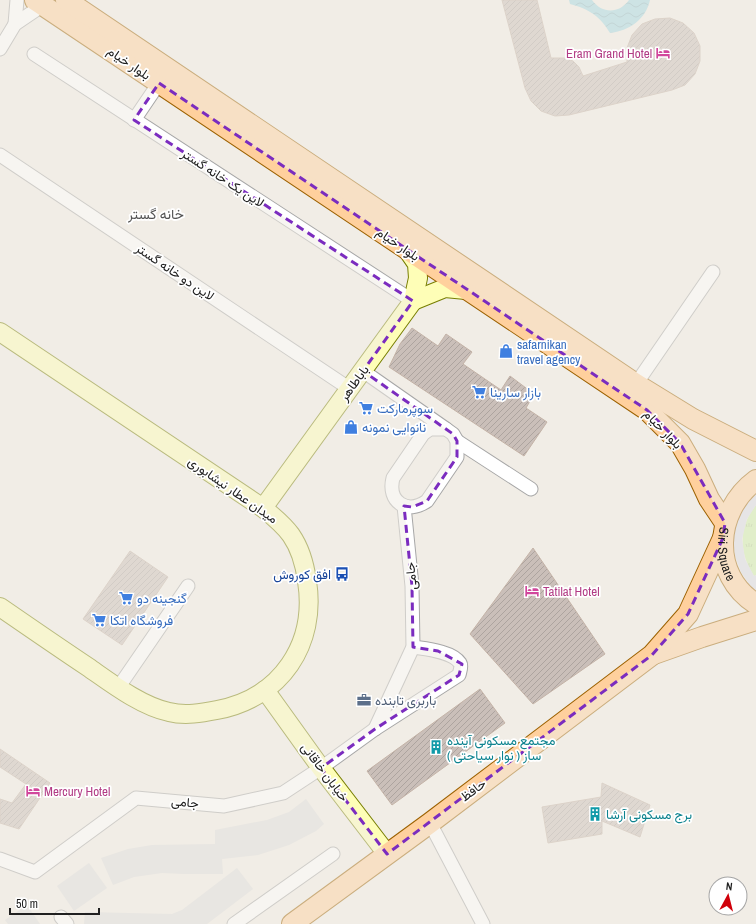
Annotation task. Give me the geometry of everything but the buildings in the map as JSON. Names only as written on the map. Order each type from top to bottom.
[{"type":"main road","name":"بلوار خیام","points":[[66,0],[636,384],[693,419],[756,451]]},
{"type":"main road","name":"بلوار خیام","points":[[39,3],[408,252],[647,410],[680,443],[695,469],[724,530]]},
{"type":"main road","name":"Siri Square","points":[[756,480],[738,496],[730,509],[724,530],[723,552],[727,567],[733,580],[742,592],[756,604]]},
{"type":"main road","points":[[652,655],[688,614],[724,530]]},
{"type":"main road","points":[[652,655],[702,636],[756,620]]},
{"type":"main road","name":"حافظ","points":[[292,924],[652,655]]},
{"type":"street","points":[[16,24],[17,0]]},
{"type":"street","points":[[0,49],[16,24],[39,3]]},
{"type":"street","name":"لاین یک خانه گستر","points":[[34,54],[413,301]]},
{"type":"street","points":[[134,120],[159,83]]},
{"type":"street","name":"لاین دو خانه گستر","points":[[0,155],[350,389]]},
{"type":"street","name":"باباطاهر","points":[[263,508],[413,301],[418,278],[417,264],[408,252]]},
{"type":"street","points":[[636,384],[713,272]]},
{"type":"street","points":[[413,301],[445,288],[466,290]]},
{"type":"street","name":"میدان عطار نیشابوری","points":[[0,332],[263,508],[280,522],[292,536],[301,555],[306,574],[309,602],[305,634],[288,669],[278,680],[251,699],[238,705],[225,709],[195,714],[169,712],[148,704],[118,688],[0,607]]},
{"type":"street","points":[[363,370],[453,434],[457,441],[531,489]]},
{"type":"street","points":[[446,429],[430,429],[423,434],[393,478],[391,486],[392,494],[397,501],[404,506],[412,507],[420,506],[427,501],[457,457],[457,441]]},
{"type":"street","name":"جامی","points":[[375,729],[413,647],[412,586],[404,506]]},
{"type":"street","points":[[118,688],[188,586]]},
{"type":"street","name":"جامی","points":[[0,859],[35,872],[136,798],[224,806],[283,793],[375,729],[459,675],[461,667],[460,663],[452,656],[438,651],[413,647]]},
{"type":"street","name":"خیابان خاقانی","points":[[265,690],[321,768],[387,854]]},
{"type":"street","points":[[430,822],[483,924]]},
{"type":"street","points":[[234,924],[334,854]]},
{"type":"highlighted area","points":[[159,83],[647,410],[680,443],[725,523],[723,538],[688,614],[652,655],[387,854],[321,768],[375,729],[459,675],[462,664],[438,651],[413,647],[412,586],[404,506],[412,507],[427,501],[457,457],[457,441],[453,434],[363,371],[413,301],[134,120]]},
{"type":"shaded area","points":[[756,492],[756,505],[747,519],[742,539],[745,559],[754,576],[756,575],[756,590],[751,587],[741,572],[735,556],[733,538],[737,520],[745,504]]},
{"type":"shaded area","points":[[306,799],[324,824],[316,831],[289,845],[258,855],[222,859],[223,874],[162,873],[134,877],[113,885],[101,858],[128,849],[152,845],[215,844],[215,830],[267,820],[289,812]]},
{"type":"shaded area","points":[[89,863],[107,888],[74,911],[57,886]]},
{"type":"shaded area","points":[[237,868],[253,889],[207,924],[84,924],[85,912],[172,914],[182,910]]},
{"type":"shaded area","points":[[27,905],[40,924],[8,924],[5,920]]},
{"type":"green space","points":[[756,505],[756,575],[754,576],[745,558],[743,540],[746,522]]},
{"type":"water","points":[[569,0],[592,0],[596,5],[605,10],[616,10],[625,5],[629,0],[650,0],[645,13],[636,23],[624,30],[610,33],[598,18],[583,8],[570,4]]},
{"type":"place","name":"Eram Grand Hotel","points":[[663,53]]},
{"type":"place","name":"safarnikan travel agency","points":[[506,351]]},
{"type":"place","name":"بازار سارینا","points":[[479,392]]},
{"type":"place","name":"سوپرمارکت","points":[[366,408]]},
{"type":"place","name":"نانوایی نمونه","points":[[351,427]]},
{"type":"place","name":"افق کوروش","points":[[342,574]]},
{"type":"place","name":"Tatilat Hotel","points":[[532,591]]},
{"type":"place","name":"گنجینه دو","points":[[126,598]]},
{"type":"place","name":"فروشگاه اتکا","points":[[99,620]]},
{"type":"place","name":"باربری تابنده","points":[[364,700]]},
{"type":"place","name":"مجتمع مسکونی آینده ساز ( نوار سیاحتی )","points":[[436,747]]},
{"type":"place","name":"Mercury Hotel","points":[[33,791]]},
{"type":"place","name":"برج مسکونی آرشا","points":[[595,814]]},
{"type":"district","name":"خانه گستر","points":[[156,214]]}]
